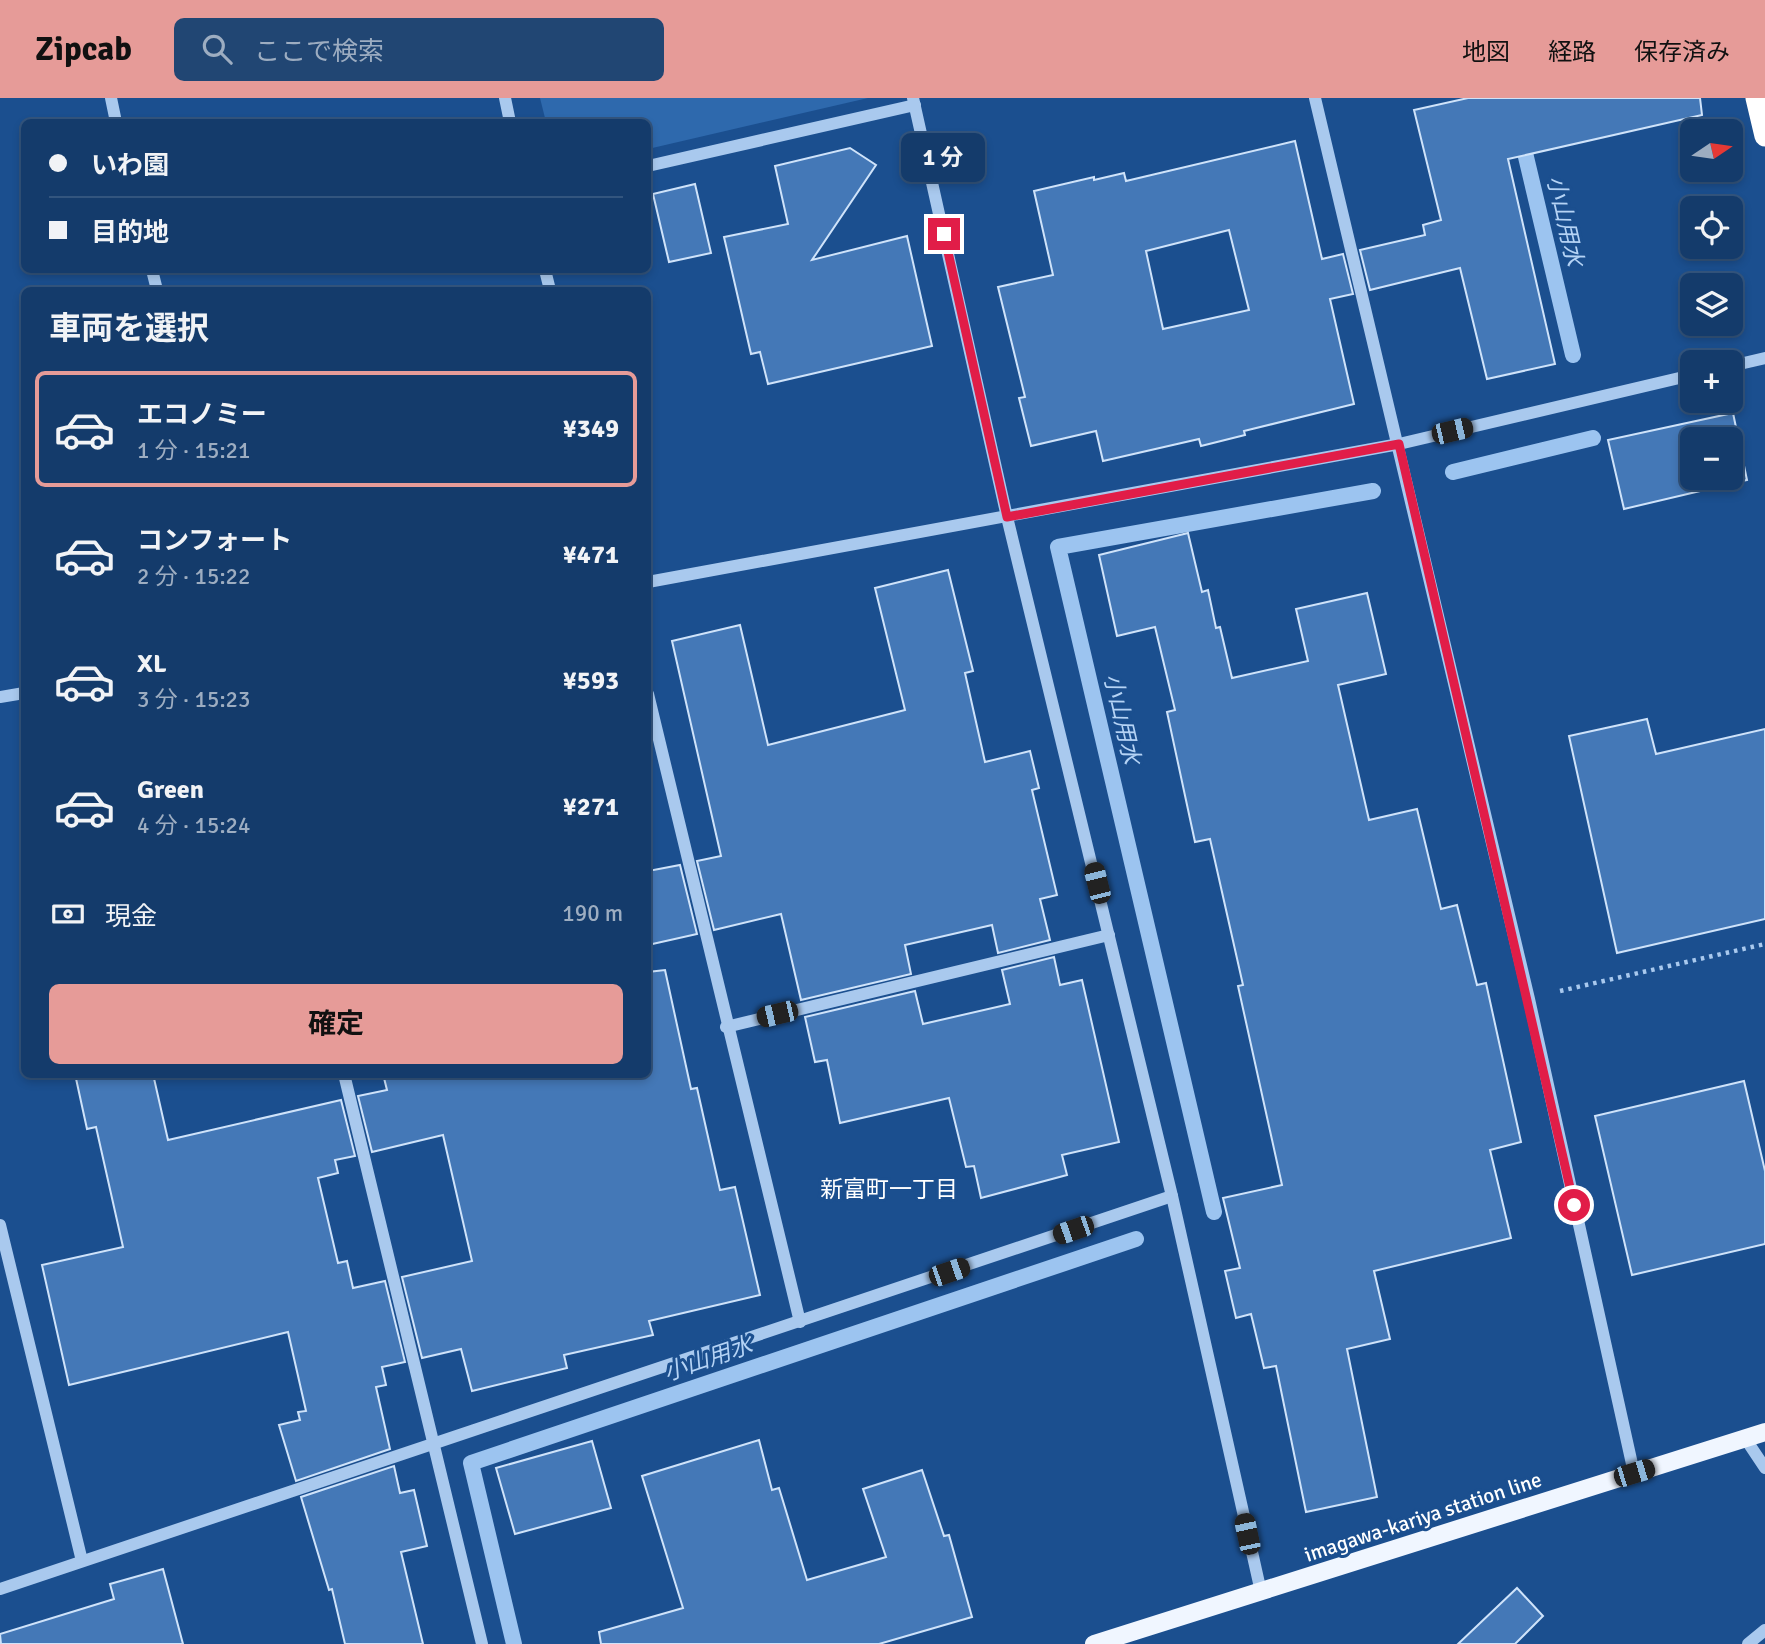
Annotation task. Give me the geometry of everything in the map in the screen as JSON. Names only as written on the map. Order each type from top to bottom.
[{"type":"highway","points":[[1756,98],[1765,136]]},
{"type":"main road","name":"imagawa-kariya station line","points":[[1094,1644],[1765,1432]]},
{"type":"street","points":[[110,98],[115,119]]},
{"type":"street","points":[[505,98],[509,119]]},
{"type":"street","points":[[1315,98],[1529,999],[1634,1473]]},
{"type":"street","points":[[651,165],[914,102],[1007,517],[1172,1196],[1261,1592]]},
{"type":"street","points":[[1743,363],[1765,358]]},
{"type":"street","points":[[651,581],[1399,444],[1680,378]]},
{"type":"street","points":[[0,697],[21,694]]},
{"type":"street","points":[[651,707],[726,1027],[800,1322]]},
{"type":"street","points":[[726,1027],[1109,935]]},
{"type":"street","points":[[345,1078],[482,1644]]},
{"type":"street","points":[[0,1589],[1172,1196]]},
{"type":"street","points":[[0,1225],[82,1561]]},
{"type":"street","points":[[1745,1438],[1765,1468]]},
{"type":"street","points":[[1748,1644],[1765,1630]]},
{"type":"path","points":[[1529,999],[1765,944]]},
{"type":"shaded area","points":[[540,98],[868,98],[651,148],[651,119],[545,119]]},
{"type":"building","points":[[1468,98],[1700,98],[1702,115],[1508,159],[1555,364],[1487,379],[1460,268],[1370,290],[1360,250],[1425,235],[1423,225],[1441,220],[1414,110]]},
{"type":"building","points":[[1295,141],[1322,259],[1343,254],[1353,294],[1330,299],[1354,404],[1244,431],[1245,435],[1201,446],[1199,439],[1103,461],[1096,431],[1031,446],[1019,398],[1025,397],[998,287],[1053,275],[1034,191],[1124,173],[1126,181]],"holes":[[[1229,230],[1249,310],[1163,329],[1146,251]]]},
{"type":"building","points":[[850,148],[876,165],[812,260],[907,236],[932,346],[768,384],[760,352],[751,354],[724,237],[788,224],[775,166]]},
{"type":"building","points":[[695,184],[711,253],[669,262],[653,194]]},
{"type":"building","points":[[1733,413],[1736,427],[1680,427],[1680,490],[1705,490],[1624,509],[1608,440]]},
{"type":"building","points":[[1743,461],[1747,480],[1743,481]]},
{"type":"building","points":[[1188,533],[1202,592],[1208,590],[1216,628],[1220,627],[1232,678],[1308,661],[1296,609],[1367,593],[1386,674],[1338,685],[1369,820],[1417,809],[1441,909],[1457,905],[1477,985],[1486,983],[1521,1142],[1490,1150],[1511,1238],[1374,1271],[1390,1339],[1347,1349],[1377,1497],[1306,1512],[1276,1366],[1264,1368],[1251,1314],[1236,1318],[1225,1271],[1240,1268],[1223,1198],[1282,1185],[1238,986],[1243,985],[1210,839],[1195,842],[1167,712],[1175,710],[1155,627],[1117,636],[1099,555]]},
{"type":"building","points":[[948,570],[973,671],[965,673],[985,762],[1030,751],[1039,788],[1032,790],[1057,895],[1040,899],[1050,940],[998,953],[992,925],[905,945],[911,974],[801,1000],[781,914],[714,930],[697,861],[721,856],[672,641],[740,625],[768,745],[905,710],[875,588]]},
{"type":"building","points":[[1647,719],[1656,754],[1765,729],[1765,919],[1617,953],[1569,736]]},
{"type":"building","points":[[680,865],[697,934],[651,944],[651,870]]},
{"type":"building","points":[[1054,957],[1060,985],[1082,980],[1119,1142],[1062,1155],[1067,1175],[981,1198],[974,1166],[966,1167],[949,1098],[840,1123],[827,1060],[815,1062],[805,1017],[915,991],[923,1024],[1010,1004],[1002,970]]},
{"type":"building","points":[[665,970],[691,1089],[697,1088],[720,1190],[735,1187],[760,1295],[649,1321],[653,1335],[564,1355],[567,1368],[472,1391],[461,1349],[422,1358],[402,1277],[472,1261],[443,1135],[372,1152],[358,1096],[387,1090],[384,1078],[651,1078],[651,972]]},
{"type":"building","points":[[76,1078],[154,1078],[168,1140],[341,1100],[355,1156],[335,1160],[338,1173],[318,1178],[338,1263],[347,1261],[353,1288],[385,1281],[405,1362],[382,1367],[386,1385],[376,1387],[390,1449],[296,1481],[279,1425],[300,1420],[298,1412],[306,1411],[288,1332],[69,1385],[42,1265],[123,1247],[96,1127],[87,1129]]},
{"type":"building","points":[[1744,1081],[1765,1171],[1765,1244],[1632,1275],[1595,1116]]},
{"type":"building","points":[[759,1440],[772,1490],[779,1488],[807,1580],[886,1557],[863,1489],[922,1470],[944,1536],[949,1535],[972,1617],[879,1644],[601,1644],[599,1632],[683,1608],[642,1476]]},
{"type":"building","points":[[592,1441],[611,1508],[515,1534],[496,1468]]},
{"type":"building","points":[[394,1466],[400,1493],[414,1490],[427,1546],[401,1552],[423,1644],[345,1644],[332,1589],[329,1590],[301,1497]]},
{"type":"building","points":[[163,1569],[183,1644],[1,1644],[0,1634],[114,1599],[110,1584]]},
{"type":"building","points":[[1517,1588],[1543,1616],[1515,1644],[1458,1644]]},
{"type":"waterway","name":"小山用水","points":[[1512,98],[1573,355]]},
{"type":"waterway","name":"小山用水","points":[[1453,472],[1593,438]]},
{"type":"waterway","name":"小山用水","points":[[1214,1212],[1058,547],[1373,491]]},
{"type":"waterway","name":"小山用水","points":[[514,1644],[471,1463],[1136,1239]]},
{"type":"district","name":"新富町一丁目","points":[[889,1189]]},
{"type":"route","points":[[944,234],[1007,517],[1399,444],[1529,999],[1574,1205]]}]
